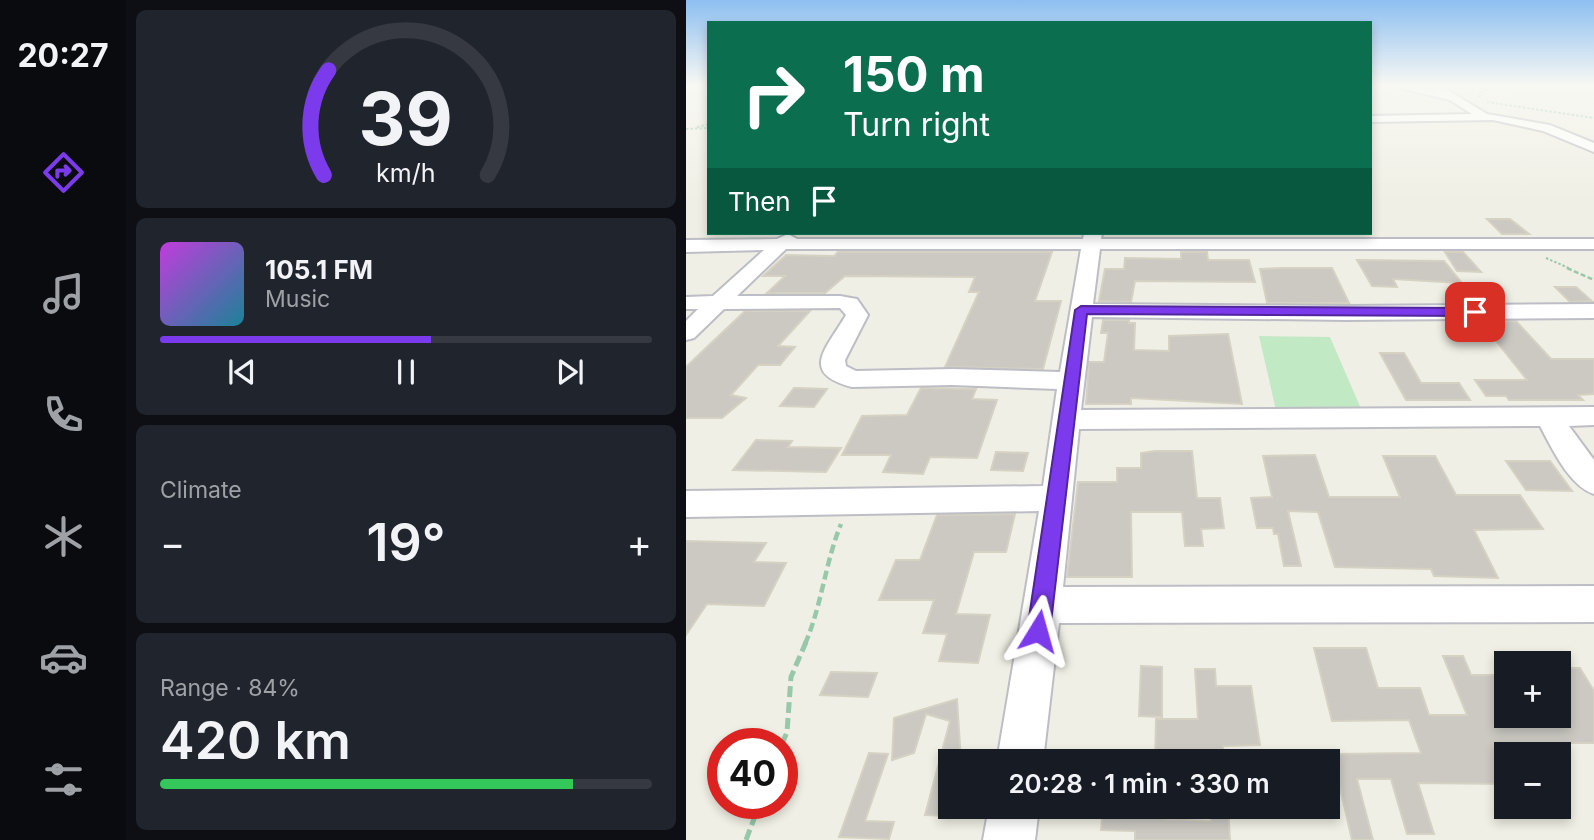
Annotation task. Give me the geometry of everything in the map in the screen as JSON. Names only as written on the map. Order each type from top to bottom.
[{"type":"street","points":[[1535,125],[1594,148]]},
{"type":"street","points":[[1567,136],[1594,135]]},
{"type":"street","points":[[1022,749],[1057,498],[1070,381],[1092,238]]},
{"type":"street","points":[[686,246],[788,239],[1092,238],[1594,244]]},
{"type":"street","points":[[686,333],[788,239]]},
{"type":"street","points":[[686,303],[810,301],[849,304],[857,315],[833,360],[833,370],[852,379],[964,377],[1070,381]]},
{"type":"street","points":[[1081,310],[1346,313],[1594,311]]},
{"type":"street","points":[[1549,416],[1567,448],[1594,482]]},
{"type":"street","points":[[1066,420],[1594,416]]},
{"type":"street","points":[[686,504],[1057,498]]},
{"type":"street","points":[[1042,605],[1594,604]]},
{"type":"street","points":[[1009,840],[1012,819]]},
{"type":"path","points":[[695,128],[705,125]]},
{"type":"path","points":[[686,129],[707,128]]},
{"type":"path","points":[[1548,244],[1541,253],[1549,261],[1594,280]]},
{"type":"path","points":[[787,728],[791,677],[817,616],[834,541],[850,503]]},
{"type":"path","points":[[746,840],[754,819]]},
{"type":"green space","points":[[1259,336],[1330,337],[1362,411],[1276,410]]},
{"type":"building","points":[[1487,219],[1510,219],[1529,234],[1502,234]]},
{"type":"building","points":[[838,252],[1052,252],[1035,301],[1061,301],[1043,369],[945,367],[979,292],[969,292],[975,277],[845,276],[825,293],[767,293],[785,276],[763,276],[786,255],[834,256]]},
{"type":"building","points":[[1181,252],[1207,252],[1208,260],[1249,260],[1255,282],[1135,281],[1131,302],[1099,301],[1105,269],[1124,269],[1125,258],[1181,259]]},
{"type":"building","points":[[1445,252],[1463,252],[1481,272],[1457,271]]},
{"type":"building","points":[[1357,260],[1444,261],[1462,283],[1393,279],[1397,287],[1372,286]]},
{"type":"building","points":[[1332,268],[1349,303],[1267,303],[1260,269]]},
{"type":"building","points":[[1555,287],[1576,287],[1592,301],[1570,302]]},
{"type":"building","points":[[745,311],[810,311],[778,346],[795,347],[780,365],[758,365],[731,395],[746,398],[722,418],[686,418],[686,367]]},
{"type":"building","points":[[1103,320],[1129,320],[1129,323],[1135,323],[1134,350],[1169,351],[1169,336],[1228,334],[1242,404],[1131,398],[1131,404],[1086,404],[1089,362],[1104,362],[1108,333],[1101,333]]},
{"type":"building","points":[[1516,321],[1551,359],[1594,359],[1594,394],[1578,395],[1583,400],[1509,400],[1506,396],[1486,396],[1475,380],[1527,380],[1481,322]]},
{"type":"building","points":[[1380,353],[1404,353],[1421,383],[1459,383],[1470,400],[1406,400]]},
{"type":"building","points":[[794,388],[827,389],[814,407],[780,406]]},
{"type":"building","points":[[921,388],[976,389],[972,399],[997,400],[977,458],[930,457],[923,474],[883,472],[891,455],[842,455],[862,416],[907,415]]},
{"type":"building","points":[[756,440],[792,441],[788,447],[841,448],[826,472],[733,470]]},
{"type":"building","points":[[1192,451],[1197,498],[1220,498],[1224,528],[1201,529],[1203,546],[1185,546],[1182,512],[1131,512],[1132,577],[1067,577],[1078,482],[1117,482],[1117,468],[1141,468],[1141,453]]},
{"type":"building","points":[[996,452],[1028,453],[1023,471],[991,470]]},
{"type":"building","points":[[1315,455],[1329,497],[1400,497],[1383,456],[1435,456],[1456,495],[1520,495],[1543,529],[1474,530],[1498,578],[1434,576],[1431,569],[1335,567],[1318,512],[1288,511],[1301,566],[1284,566],[1278,534],[1274,534],[1273,528],[1257,528],[1251,498],[1272,497],[1263,456]]},
{"type":"building","points":[[1506,461],[1550,461],[1572,491],[1526,490]]},
{"type":"building","points":[[1015,514],[1006,552],[974,552],[956,614],[990,615],[978,663],[939,661],[947,634],[923,633],[934,600],[879,600],[896,560],[920,560],[937,515]]},
{"type":"building","points":[[686,541],[766,543],[754,562],[786,563],[764,606],[707,604],[686,635]]},
{"type":"building","points":[[1314,648],[1366,648],[1378,688],[1420,688],[1429,715],[1467,715],[1443,656],[1463,656],[1471,675],[1494,675],[1494,728],[1571,728],[1571,668],[1580,668],[1594,691],[1594,743],[1494,742],[1494,784],[1418,783],[1434,834],[1407,834],[1391,779],[1357,779],[1373,840],[1352,840],[1340,788],[1340,754],[1421,753],[1409,720],[1332,721]]},
{"type":"building","points":[[1141,666],[1162,667],[1162,717],[1139,716]]},
{"type":"building","points":[[1195,669],[1215,669],[1216,686],[1251,686],[1260,745],[1223,746],[1223,749],[1155,749],[1156,719],[1198,719]]},
{"type":"building","points":[[831,672],[877,673],[868,697],[820,695]]},
{"type":"building","points":[[957,699],[960,749],[943,749],[950,721],[926,714],[914,753],[892,760],[894,718]]},
{"type":"building","points":[[869,753],[888,754],[865,821],[894,822],[889,839],[839,837]]},
{"type":"building","points":[[938,766],[938,816],[925,815]]},
{"type":"building","points":[[1102,819],[1229,819],[1230,840],[1135,840],[1135,831],[1101,830]]},
{"type":"route","points":[[1038,631],[1081,310],[1475,312]]}]
